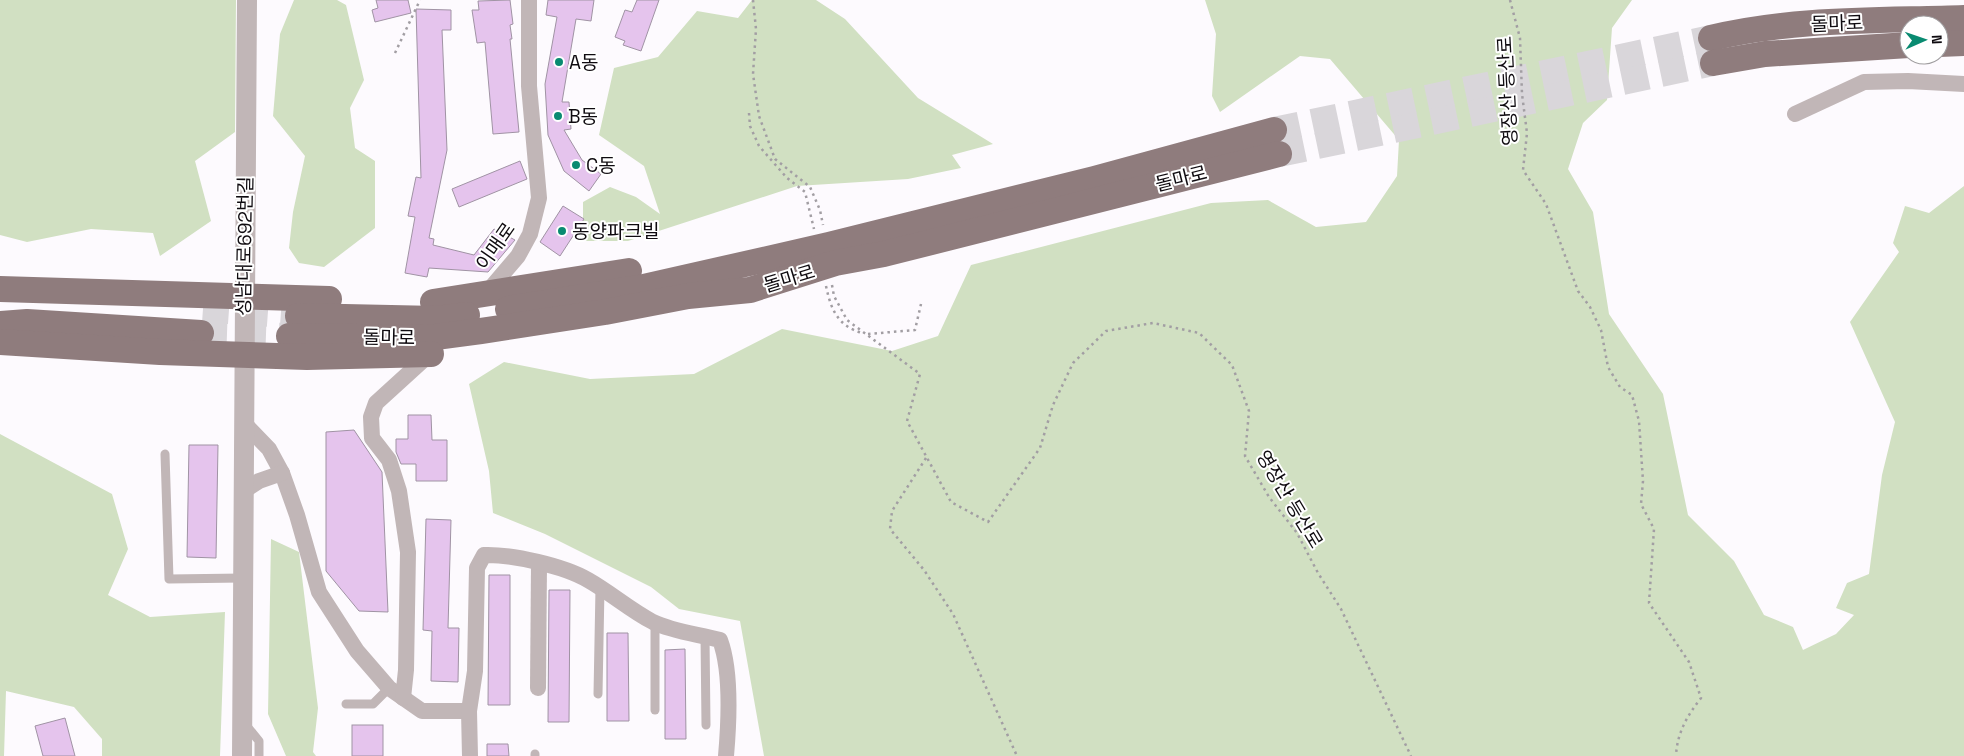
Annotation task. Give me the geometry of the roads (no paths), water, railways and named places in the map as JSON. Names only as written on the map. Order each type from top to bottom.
[{"type":"main road","name":"돌마로","points":[[1711,38],[1743,30],[1800,24],[1964,18]]},
{"type":"main road","points":[[1949,44],[1964,43]]},
{"type":"main road","name":"돌마로","points":[[1713,63],[1765,54],[1899,46]]},
{"type":"main road","name":"돌마로","points":[[294,326],[426,337],[493,320],[568,279],[657,267],[772,256],[1276,142],[884,254],[835,263],[648,321],[493,320]]},
{"type":"main road","points":[[0,289],[432,302],[454,299],[493,320],[462,352],[426,337],[307,358],[0,342]]},
{"type":"main road","points":[[0,305],[33,304],[202,321],[27,322],[0,324]]},
{"type":"street","name":"성남대로692번길","points":[[242,756],[242,492],[247,0]]},
{"type":"street","name":"이매로","points":[[403,698],[406,670],[408,552],[399,491],[389,460],[372,438],[371,417],[376,403],[413,372],[466,318],[518,256],[530,234],[539,198],[529,86],[530,0]]},
{"type":"street","points":[[1795,114],[1864,82],[1908,80],[1964,84]]},
{"type":"street","points":[[243,422],[269,449],[282,473],[297,515],[319,592],[357,651],[389,688],[422,711],[470,711]]},
{"type":"street","points":[[242,492],[259,481],[282,473]]},
{"type":"street","points":[[470,756],[470,711],[475,671],[477,568],[484,555],[500,555],[539,564],[580,577],[655,623],[720,640],[725,652],[728,700],[726,756]]},
{"type":"street","points":[[538,688],[539,564]]},
{"type":"lane","points":[[165,454],[169,579],[242,578]]},
{"type":"lane","points":[[598,694],[600,588]]},
{"type":"lane","points":[[655,623],[655,710]]},
{"type":"lane","points":[[705,636],[706,725]]},
{"type":"lane","points":[[346,704],[373,704],[389,688]]},
{"type":"lane","points":[[242,720],[259,741],[259,756]]},
{"type":"tunnel","points":[[1274,130],[1711,38]]},
{"type":"tunnel","points":[[1279,154],[1713,63]]},
{"type":"tunnel","points":[[203,309],[298,316]]},
{"type":"tunnel","points":[[201,333],[289,336]]},
{"type":"place","name":"A동","points":[[559,62]]},
{"type":"place","name":"B동","points":[[558,116]]},
{"type":"place","name":"C동","points":[[576,165]]},
{"type":"place","name":"동양파크빌","points":[[562,231]]}]
